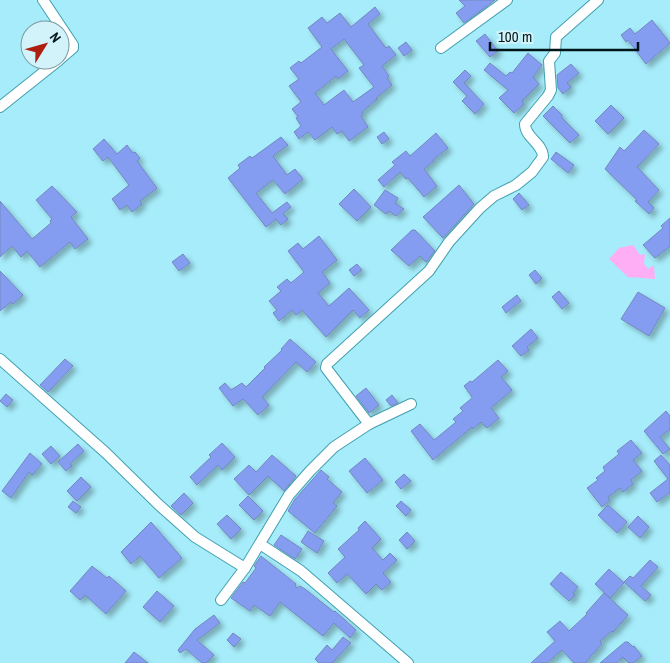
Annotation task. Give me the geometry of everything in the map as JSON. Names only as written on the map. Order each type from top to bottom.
[{"type":"street","points":[[43,0],[56,20]]},
{"type":"street","points":[[441,48],[508,0]]},
{"type":"street","points":[[369,424],[326,368],[327,364],[429,271],[449,242],[480,208],[494,196],[516,185],[532,172],[543,157],[542,149],[526,130],[525,124],[551,90],[549,61],[555,53],[556,37],[598,0]]},
{"type":"street","points":[[0,107],[46,70]]},
{"type":"street","points":[[0,359],[196,536],[245,568]]},
{"type":"street","points":[[220,600],[245,568],[289,495],[334,447],[369,424],[411,404]]},
{"type":"street","points":[[260,544],[302,572],[408,663]]},
{"type":"shaded area","points":[[633,245],[640,255],[645,254],[644,264],[648,269],[654,265],[655,279],[628,277],[609,259],[619,248]]},
{"type":"building","points":[[459,0],[495,0],[464,23],[456,13],[465,6]]},
{"type":"building","points":[[375,7],[380,14],[368,24],[386,48],[389,46],[396,55],[382,66],[389,76],[387,78],[392,85],[362,112],[361,116],[368,127],[349,141],[342,131],[337,134],[332,127],[315,140],[308,132],[299,139],[294,132],[301,126],[296,118],[298,117],[292,109],[301,102],[289,86],[299,79],[290,68],[299,61],[301,63],[322,47],[308,28],[322,17],[327,23],[340,13],[351,27]],"holes":[[[344,39],[364,65],[359,68],[374,87],[353,102],[344,90],[324,105],[315,93],[336,76],[338,79],[348,71],[331,49]]]},
{"type":"building","points":[[652,20],[670,43],[646,64],[628,40],[626,42],[621,35],[630,28],[635,34]]},
{"type":"building","points":[[485,34],[498,51],[490,57],[476,41]]},
{"type":"building","points":[[406,42],[412,50],[404,56],[398,48]]},
{"type":"building","points":[[528,53],[542,65],[533,77],[539,84],[522,101],[524,104],[514,113],[499,98],[508,90],[484,70],[490,63],[506,76],[510,72],[512,73]]},
{"type":"building","points":[[571,64],[579,73],[567,83],[571,87],[563,94],[558,88],[557,75]]},
{"type":"building","points":[[465,70],[471,76],[464,83],[484,104],[475,114],[462,101],[467,96],[453,82]]},
{"type":"building","points":[[611,105],[624,118],[608,134],[595,121]]},
{"type":"building","points":[[553,106],[579,135],[570,143],[543,116]]},
{"type":"building","points":[[644,130],[659,144],[637,167],[659,190],[648,202],[654,208],[649,214],[605,169],[620,147],[624,151]]},
{"type":"building","points":[[384,132],[389,139],[382,144],[377,137]]},
{"type":"building","points":[[436,133],[448,148],[424,169],[437,186],[424,197],[408,178],[406,179],[400,172],[384,187],[378,180],[395,165],[392,162],[406,151],[410,156]]},
{"type":"building","points":[[281,137],[288,145],[273,156],[287,175],[295,169],[303,179],[285,194],[273,180],[256,193],[272,213],[287,202],[291,207],[283,214],[288,219],[281,225],[276,219],[266,227],[228,178],[240,168],[238,165],[250,156],[252,158]]},
{"type":"building","points":[[104,139],[117,154],[127,145],[133,153],[135,152],[140,158],[137,161],[157,188],[140,201],[142,204],[132,212],[127,205],[120,210],[112,199],[129,185],[108,157],[103,161],[93,149]]},
{"type":"building","points":[[556,152],[574,165],[568,173],[551,159]]},
{"type":"building","points":[[459,185],[474,204],[443,238],[423,217]]},
{"type":"building","points":[[52,186],[77,212],[71,217],[88,239],[75,249],[70,242],[40,267],[27,251],[21,257],[12,246],[0,257],[0,201],[32,239],[51,223],[52,219],[36,200]]},
{"type":"building","points":[[354,189],[371,207],[357,221],[339,204]]},
{"type":"building","points":[[385,190],[398,198],[395,203],[404,209],[396,216],[389,211],[386,214],[374,205]]},
{"type":"building","points":[[519,193],[529,205],[522,210],[513,199]]},
{"type":"building","points":[[670,218],[670,246],[655,258],[643,245],[663,228],[661,226]]},
{"type":"building","points":[[412,230],[415,230],[435,251],[426,262],[420,256],[409,266],[391,250]]},
{"type":"building","points":[[319,236],[337,260],[322,272],[330,283],[318,293],[329,306],[349,288],[369,310],[360,318],[353,310],[326,337],[302,310],[296,315],[292,310],[279,321],[273,313],[277,310],[269,301],[281,291],[277,287],[287,279],[291,283],[304,272],[288,251],[298,243],[303,249]]},
{"type":"building","points":[[183,254],[190,263],[179,271],[172,262]]},
{"type":"building","points":[[357,264],[362,270],[354,276],[349,270]]},
{"type":"building","points":[[535,270],[542,278],[536,284],[529,275]]},
{"type":"building","points":[[0,271],[23,295],[13,304],[11,302],[0,311]]},
{"type":"building","points":[[559,291],[569,303],[562,309],[552,297]]},
{"type":"building","points":[[638,292],[665,308],[649,336],[621,319]]},
{"type":"building","points":[[517,295],[521,301],[506,313],[502,307]]},
{"type":"building","points":[[531,329],[538,338],[527,347],[529,350],[521,356],[512,346]]},
{"type":"building","points":[[290,339],[316,362],[307,372],[296,362],[262,397],[269,405],[258,415],[243,399],[233,406],[219,388],[225,383],[231,390],[242,383],[246,387],[282,350]]},
{"type":"building","points":[[65,359],[73,366],[48,392],[40,385]]},
{"type":"building","points":[[498,360],[508,371],[501,377],[512,390],[491,408],[499,418],[487,428],[481,422],[473,429],[472,427],[433,460],[411,431],[420,424],[434,440],[456,422],[453,419],[463,411],[460,408],[472,398],[464,386],[470,381],[472,382]]},
{"type":"building","points":[[366,388],[379,405],[369,413],[356,396]]},
{"type":"building","points":[[6,394],[13,400],[7,407],[0,401]]},
{"type":"building","points":[[392,395],[398,403],[391,406],[386,400]]},
{"type":"building","points":[[666,411],[670,416],[670,429],[660,437],[670,449],[663,454],[644,431]]},
{"type":"building","points":[[631,440],[642,453],[633,460],[642,471],[631,480],[633,484],[623,492],[620,488],[608,497],[610,500],[602,507],[587,488],[598,480],[596,478],[605,471],[603,467],[619,454],[617,451]]},
{"type":"building","points":[[222,443],[235,457],[222,470],[218,465],[197,485],[190,477],[211,457],[209,455]]},
{"type":"building","points":[[78,444],[84,451],[70,464],[72,466],[66,471],[58,462]]},
{"type":"building","points":[[51,446],[60,456],[51,464],[42,454]]},
{"type":"building","points":[[30,453],[42,464],[32,475],[29,472],[11,498],[2,491]]},
{"type":"building","points":[[272,455],[296,476],[284,491],[268,476],[249,495],[234,479],[249,465],[256,472]]},
{"type":"building","points":[[661,455],[670,465],[670,492],[657,502],[650,493],[668,479],[654,461]]},
{"type":"building","points":[[365,458],[383,480],[367,493],[349,471]]},
{"type":"building","points":[[321,470],[329,477],[327,479],[342,492],[333,503],[337,506],[315,533],[288,511],[295,499]]},
{"type":"building","points":[[404,474],[411,481],[401,489],[395,482]]},
{"type":"building","points":[[81,477],[91,487],[77,501],[67,491]]},
{"type":"building","points":[[184,493],[193,503],[181,515],[171,506]]},
{"type":"building","points":[[248,496],[263,511],[254,520],[239,505]]},
{"type":"building","points":[[73,501],[81,507],[76,513],[68,507]]},
{"type":"building","points":[[401,501],[411,510],[406,516],[396,506]]},
{"type":"building","points":[[608,505],[627,522],[617,533],[598,515]]},
{"type":"building","points":[[227,515],[241,529],[231,539],[217,524]]},
{"type":"building","points":[[638,516],[649,527],[640,538],[628,527]]},
{"type":"building","points":[[365,521],[381,539],[372,548],[383,560],[390,553],[397,560],[383,573],[391,582],[382,590],[376,584],[366,594],[347,574],[337,583],[328,573],[345,557],[338,549],[359,530],[358,528]]},
{"type":"building","points":[[151,522],[182,558],[159,578],[140,556],[131,564],[121,552]]},
{"type":"building","points":[[308,531],[324,541],[317,553],[301,542]]},
{"type":"building","points":[[407,532],[415,541],[407,549],[399,540]]},
{"type":"building","points":[[281,535],[302,549],[295,559],[274,545]]},
{"type":"building","points":[[261,556],[296,584],[297,588],[300,586],[305,589],[335,611],[356,630],[350,638],[334,623],[323,636],[280,602],[270,616],[254,605],[250,611],[231,598],[256,568],[254,566]]},
{"type":"building","points":[[650,560],[658,567],[641,586],[651,595],[645,601],[624,582],[630,576],[633,578]]},
{"type":"building","points":[[92,566],[107,578],[109,576],[126,591],[106,614],[85,595],[80,600],[70,591]]},
{"type":"building","points":[[609,569],[624,583],[610,598],[595,584]]},
{"type":"building","points":[[561,572],[578,587],[573,593],[575,595],[569,601],[550,584]]},
{"type":"building","points":[[157,591],[174,606],[160,622],[143,607]]},
{"type":"building","points":[[604,593],[628,615],[613,632],[600,641],[602,644],[585,663],[574,663],[562,650],[547,663],[531,663],[555,641],[547,632],[560,621],[569,631],[587,614]]},
{"type":"building","points":[[214,615],[220,623],[197,640],[214,655],[206,663],[202,663],[186,649],[180,653],[178,650],[195,629]]},
{"type":"building","points":[[233,633],[241,639],[234,647],[227,640]]},
{"type":"building","points":[[343,637],[351,643],[332,663],[319,663],[315,659],[327,645],[332,650]]},
{"type":"building","points":[[625,642],[634,646],[642,656],[633,663],[629,663],[623,657],[616,663],[600,663]]},
{"type":"building","points":[[134,652],[148,663],[125,663]]}]
